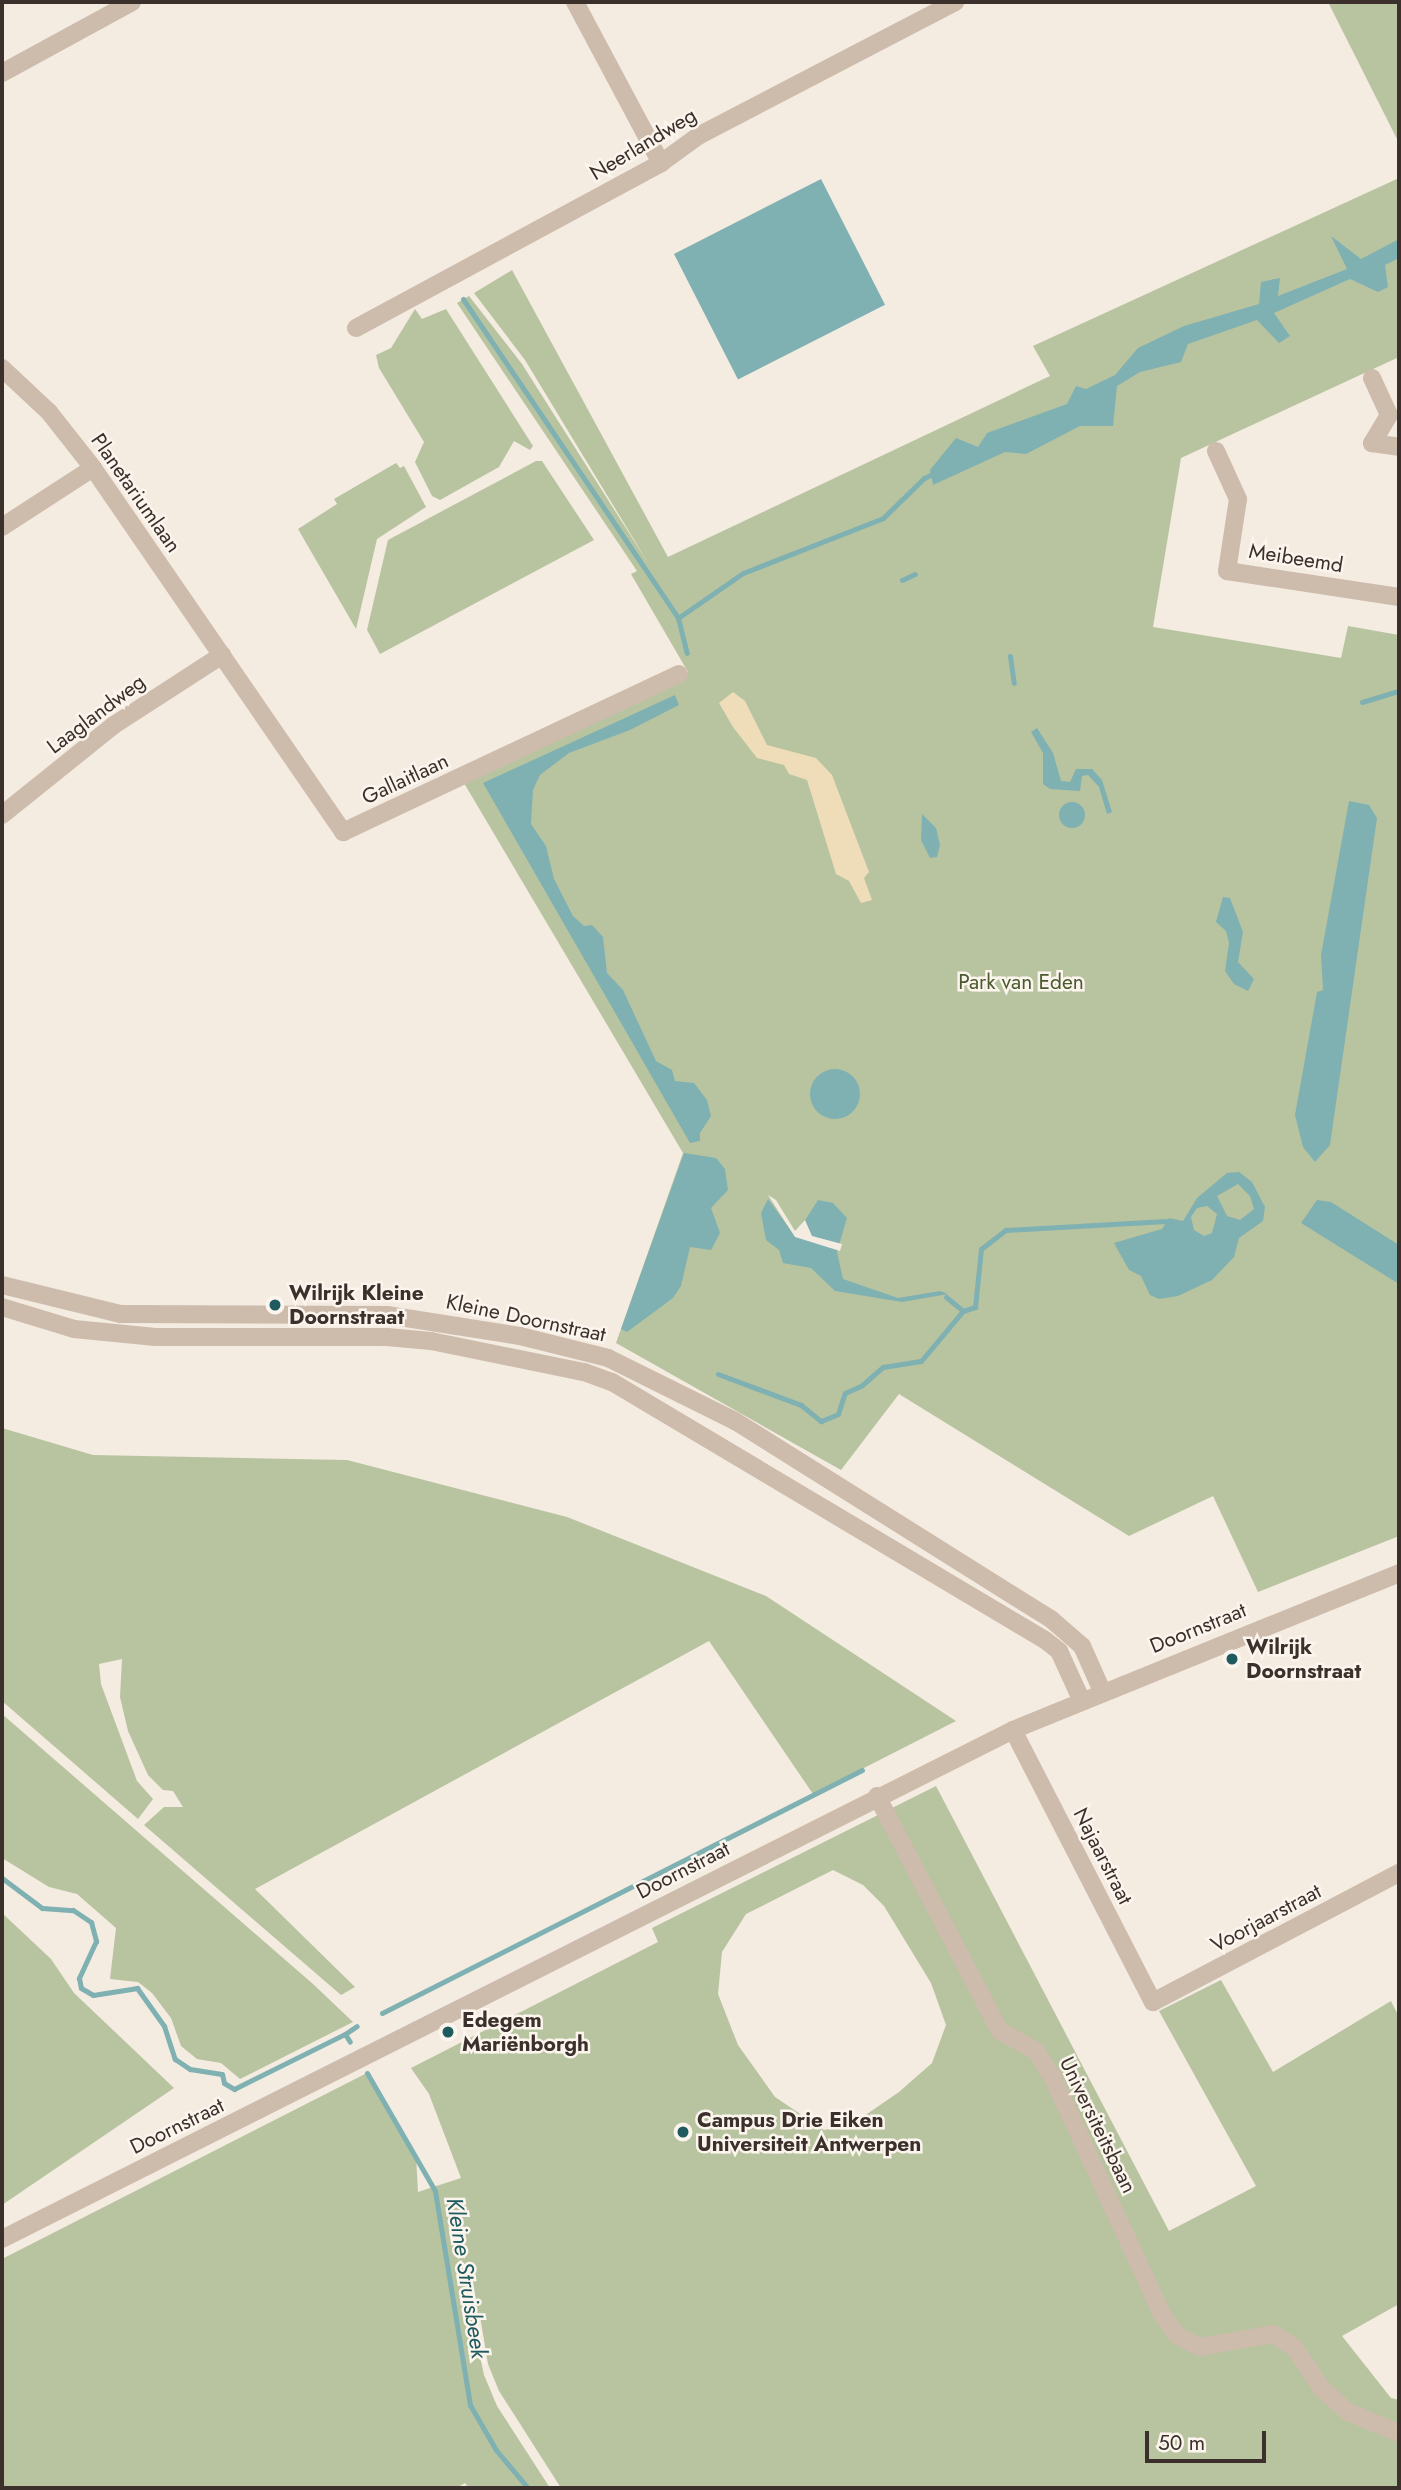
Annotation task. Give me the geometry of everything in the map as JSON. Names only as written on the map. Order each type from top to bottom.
[{"type":"street","points":[[2,73],[132,2]]},
{"type":"street","points":[[575,2],[661,163]]},
{"type":"street","name":"Neerlandweg","points":[[356,328],[661,163],[698,136],[956,2]]},
{"type":"street","name":"Planetariumlaan","points":[[2,368],[49,412],[93,468],[222,655]]},
{"type":"street","points":[[1372,378],[1389,415],[1372,443],[1399,447]]},
{"type":"street","name":"Meibeemd","points":[[1216,451],[1238,499],[1227,571],[1399,597]]},
{"type":"street","points":[[2,527],[93,468]]},
{"type":"street","name":"Gallaitlaan","points":[[222,655],[343,832],[679,674]]},
{"type":"street","name":"Laaglandweg","points":[[2,815],[114,724],[222,655]]},
{"type":"street","name":"Kleine Doornstraat","points":[[2,1285],[120,1314],[387,1315],[520,1336],[608,1358],[735,1421],[1052,1620],[1082,1646],[1102,1691]]},
{"type":"street","name":"Kleine Doornstraat","points":[[2,1307],[75,1329],[156,1337],[387,1337],[431,1341],[603,1379],[661,1408],[1045,1640],[1059,1651],[1081,1699]]},
{"type":"street","name":"Doornstraat","points":[[2,2239],[356,2063],[877,1796],[1013,1730],[1081,1699],[1399,1573]]},
{"type":"street","name":"Najaarstraat","points":[[1013,1730],[1153,2002]]},
{"type":"street","name":"Universiteitsbaan","points":[[877,1796],[1000,2031],[1036,2051],[1053,2078],[1164,2318],[1178,2336],[1200,2347],[1273,2334],[1294,2347],[1322,2390],[1348,2412],[1399,2433]]},
{"type":"street","name":"Voorjaarstraat","points":[[1153,2002],[1399,1872]]},
{"type":"green space","points":[[1328,2],[1399,2],[1399,143]]},
{"type":"green space","name":"Park van Eden","points":[[1399,178],[1399,357],[1181,458],[1153,627],[1341,658],[1348,626],[1399,635],[1399,1536],[1258,1592],[1213,1496],[1129,1536],[899,1394],[841,1470],[616,1343],[683,1153],[461,778],[688,672],[631,574],[637,571],[457,303],[469,296],[522,364],[650,566],[525,360],[474,293],[512,270],[668,557],[1050,376],[1033,346]]},
{"type":"green space","points":[[415,309],[422,319],[446,309],[533,446],[530,450],[514,441],[499,467],[440,500],[432,496],[415,462],[424,442],[379,368],[376,355],[391,348]]},
{"type":"green space","points":[[536,461],[542,461],[594,540],[380,654],[367,630],[388,540]]},
{"type":"green space","points":[[396,463],[400,468],[404,466],[426,507],[377,539],[356,629],[298,529],[337,504],[334,499]]},
{"type":"green space","points":[[2,1428],[93,1455],[347,1460],[567,1517],[766,1596],[956,1721],[813,1794],[709,1641],[255,1889],[355,1987],[341,1995],[144,1825],[164,1807],[183,1807],[173,1791],[163,1790],[148,1775],[128,1731],[120,1697],[122,1659],[99,1664],[101,1684],[137,1781],[153,1799],[138,1819],[2,1701]]},
{"type":"green space","points":[[2,1714],[313,1984],[353,2022],[240,2079],[221,2063],[197,2059],[181,2046],[171,2018],[152,1993],[138,1982],[110,1979],[116,1928],[77,1894],[49,1887],[2,1858]]},
{"type":"green space","name":"Campus Drie Eiken Universiteit Antwerpen","points":[[936,1786],[1169,2231],[1256,2186],[1159,2011],[1221,1980],[1273,2072],[1391,2001],[1399,2017],[1399,2304],[1342,2336],[1391,2398],[1399,2400],[1399,2488],[561,2488],[499,2391],[488,2364],[480,2316],[470,2309],[484,2375],[497,2406],[550,2488],[469,2488],[465,2483],[456,2488],[2,2488],[2,2259],[367,2073],[416,2155],[418,2192],[461,2178],[429,2094],[411,2068],[658,1942],[652,1928]],"holes":[[[833,1870],[863,1885],[884,1906],[931,1983],[946,2025],[932,2063],[899,2092],[854,2123],[824,2130],[775,2097],[738,2045],[718,1994],[722,1952],[746,1914]]]},
{"type":"green space","points":[[2,1913],[51,1959],[74,1993],[174,2088],[2,2205]]},
{"type":"sand","points":[[733,692],[745,701],[767,745],[816,758],[832,775],[869,872],[864,878],[872,900],[861,903],[849,881],[836,874],[807,780],[789,774],[784,765],[757,758],[733,727],[719,703]]},
{"type":"water","points":[[821,179],[885,305],[738,380],[674,254]]},
{"type":"water","points":[[1331,236],[1361,259],[1399,239],[1399,258],[1385,265],[1388,287],[1378,292],[1350,279],[1274,313],[1290,336],[1279,343],[1257,320],[1188,344],[1181,362],[1140,372],[1117,386],[1113,426],[1080,426],[1026,454],[1005,452],[933,485],[930,470],[956,438],[978,447],[987,433],[1067,404],[1076,386],[1086,389],[1115,375],[1138,348],[1184,326],[1259,304],[1261,282],[1280,278],[1278,296],[1347,269]]},
{"type":"water","points":[[675,695],[679,705],[630,730],[569,753],[540,775],[533,790],[531,824],[546,846],[554,879],[573,916],[584,926],[592,925],[603,937],[607,973],[623,990],[656,1061],[672,1070],[675,1081],[694,1083],[707,1100],[711,1116],[700,1133],[700,1141],[690,1143],[483,783]]},
{"type":"water","points":[[1037,728],[1053,753],[1061,781],[1070,782],[1076,769],[1092,769],[1102,780],[1112,812],[1107,814],[1099,787],[1088,775],[1082,776],[1080,791],[1050,789],[1043,784],[1043,753],[1031,732]]},
{"type":"water","points":[[1349,801],[1369,805],[1377,818],[1330,1145],[1315,1162],[1303,1147],[1295,1115],[1317,992],[1323,990],[1321,955]]},
{"type":"water","points":[[1072,802],[1081,806],[1085,815],[1081,824],[1072,828],[1063,824],[1059,815],[1063,806]]},
{"type":"water","points":[[922,814],[936,828],[940,845],[937,857],[930,858],[921,840]]},
{"type":"water","points":[[1223,897],[1230,898],[1243,932],[1238,962],[1254,979],[1248,991],[1234,984],[1225,971],[1229,943],[1226,931],[1216,922]]},
{"type":"water","points":[[825,1070],[845,1070],[859,1084],[859,1104],[845,1118],[825,1118],[811,1104],[811,1084]]},
{"type":"water","points":[[684,1153],[716,1158],[725,1169],[728,1190],[711,1208],[720,1233],[711,1250],[690,1247],[681,1286],[673,1298],[627,1332],[621,1329]]},
{"type":"water","points":[[1239,1172],[1252,1182],[1265,1207],[1263,1221],[1239,1238],[1234,1257],[1212,1280],[1178,1296],[1159,1299],[1150,1295],[1141,1276],[1129,1270],[1114,1243],[1162,1229],[1169,1218],[1183,1221],[1197,1198],[1227,1173]],"holes":[[[1238,1184],[1250,1196],[1254,1209],[1240,1220],[1227,1216],[1217,1196]],[[1207,1206],[1217,1214],[1212,1233],[1204,1236],[1194,1230],[1191,1217],[1197,1208]]]},
{"type":"water","points":[[768,1199],[795,1236],[818,1200],[833,1203],[847,1218],[837,1252],[843,1279],[898,1298],[940,1291],[948,1294],[902,1302],[835,1291],[811,1268],[783,1263],[779,1250],[766,1240],[761,1213]]},
{"type":"water","points":[[1317,1200],[1331,1202],[1399,1245],[1399,1284],[1301,1223]]},
{"type":"pier","points":[[768,1195],[776,1200],[795,1231],[805,1220],[812,1236],[842,1244],[840,1251],[795,1237]]},
{"type":"waterway","points":[[463,299],[678,618],[687,653]]},
{"type":"waterway","points":[[678,618],[743,573],[883,518],[924,478],[937,472]]},
{"type":"waterway","points":[[902,580],[915,574]]},
{"type":"waterway","points":[[1010,656],[1014,683]]},
{"type":"waterway","points":[[1362,702],[1399,691]]},
{"type":"waterway","points":[[946,1297],[963,1311],[975,1307],[981,1249],[1005,1230],[1166,1221]]},
{"type":"waterway","points":[[718,1374],[801,1405],[821,1421],[838,1414],[845,1393],[861,1386],[883,1367],[921,1361],[963,1311]]},
{"type":"waterway","points":[[382,2013],[862,1770]]},
{"type":"waterway","name":"Kleine Struisbeek","points":[[2,1878],[42,1908],[73,1910],[91,1922],[96,1941],[79,1978],[81,1988],[93,1995],[137,1988],[164,2026],[175,2059],[190,2069],[222,2074],[224,2083],[234,2089],[345,2034],[350,2042]]},
{"type":"waterway","points":[[345,2034],[357,2026]]},
{"type":"waterway","name":"Kleine Struisbeek","points":[[367,2073],[435,2191],[470,2405],[496,2450],[528,2488]]},
{"type":"place","name":"Wilrijk Kleine Doornstraat","points":[[275,1305]]},
{"type":"place","name":"Wilrijk Doornstraat","points":[[1232,1659]]},
{"type":"place","name":"Edegem Mariënborgh","points":[[448,2032]]},
{"type":"place","name":"Campus Drie Eiken Universiteit Antwerpen","points":[[683,2132]]}]
